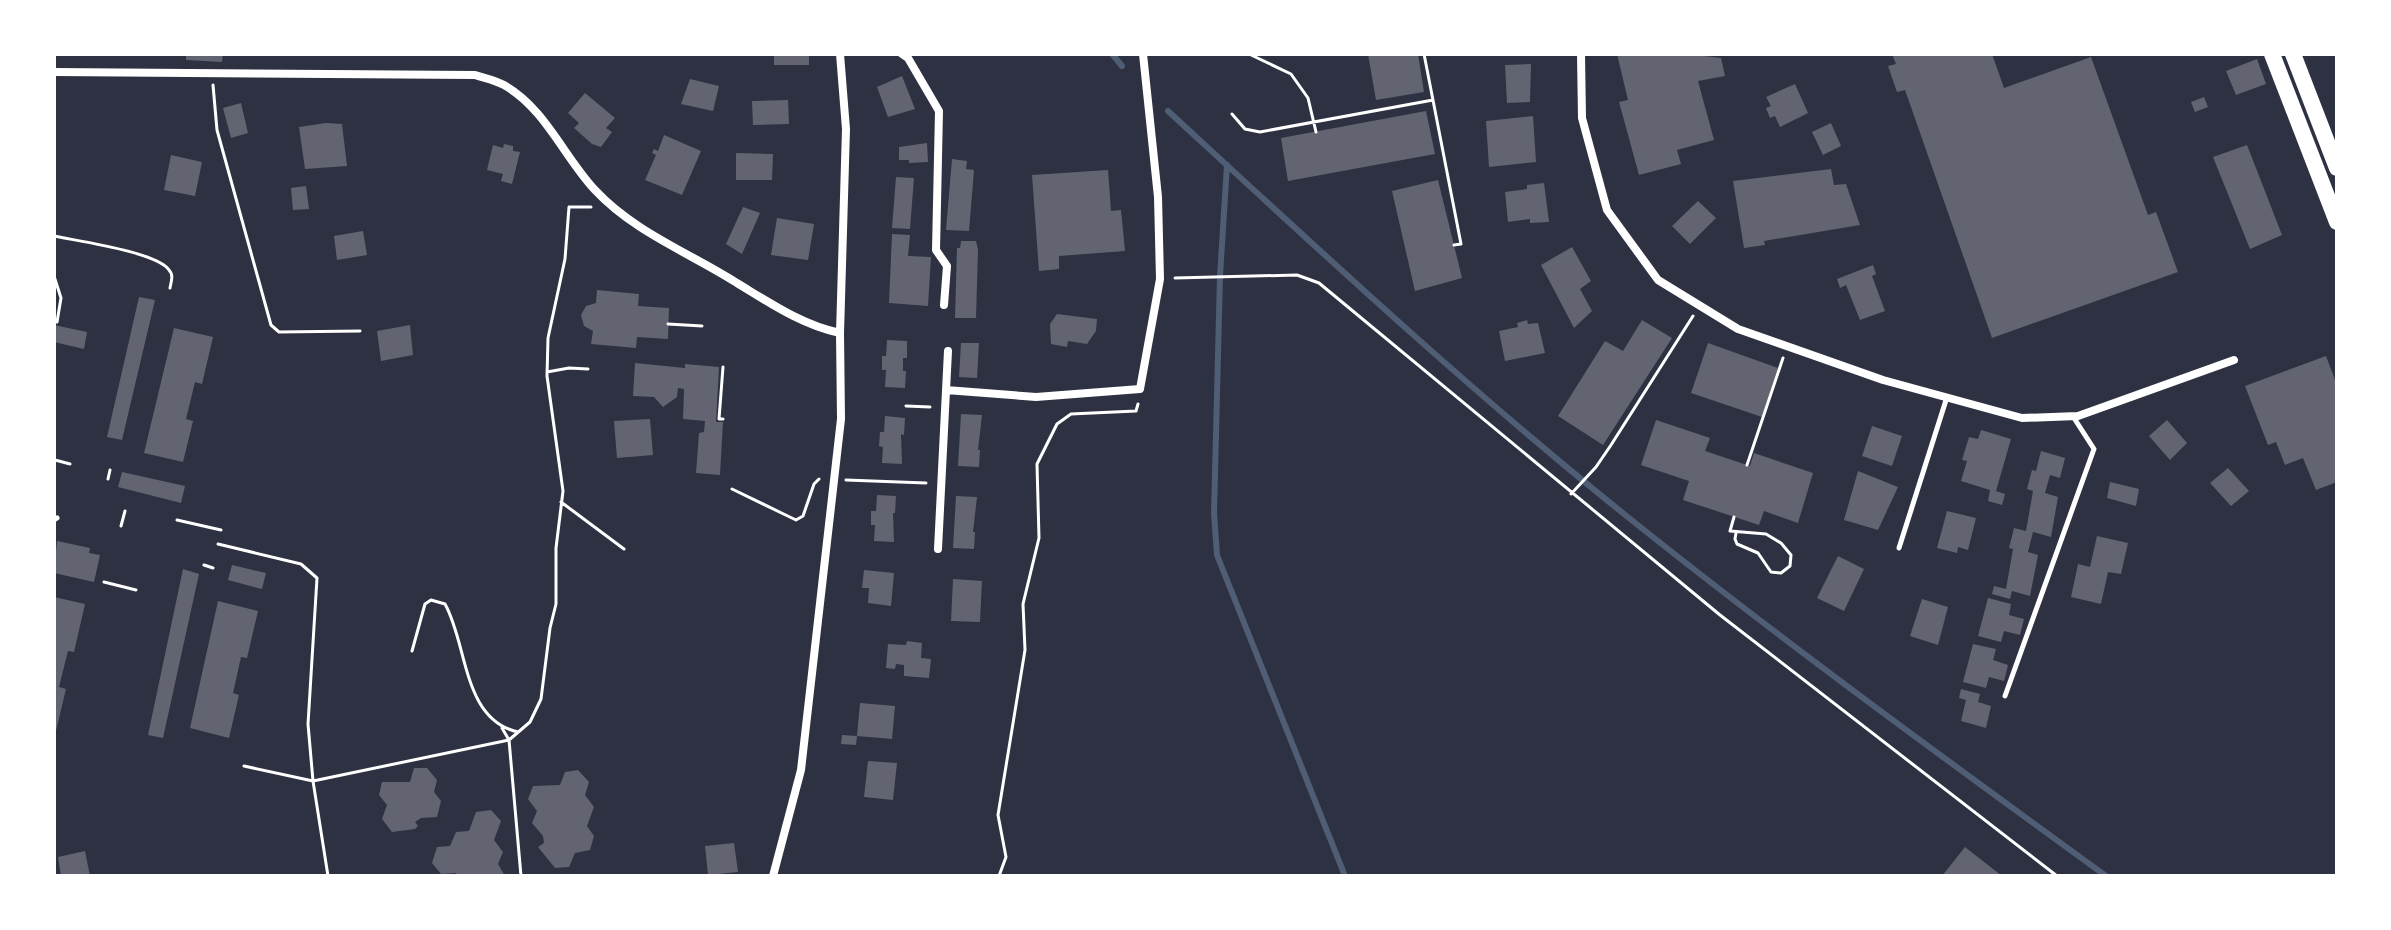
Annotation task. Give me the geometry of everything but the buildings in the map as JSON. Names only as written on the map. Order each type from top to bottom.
[{"type":"main road","points":[[2272,54],[2337,222]]},
{"type":"main road","points":[[2293,54],[2337,168]]},
{"type":"street","points":[[773,876],[801,770],[841,419],[840,333],[846,129],[840,54]]},
{"type":"street","points":[[902,54],[908,58],[939,111],[936,250],[947,266],[944,305]]},
{"type":"street","points":[[946,390],[1036,397],[1140,389],[1160,279],[1158,197],[1143,54]]},
{"type":"street","points":[[1581,54],[1582,118],[1607,210],[1658,280],[1738,329],[1883,380],[2022,418],[2073,417],[2234,360]]},
{"type":"street","points":[[54,72],[475,75],[504,85],[537,113],[594,189],[657,238],[737,282],[763,300],[816,327],[840,333]]},
{"type":"street","points":[[938,549],[948,351]]},
{"type":"lane","points":[[1899,548],[1947,396]]},
{"type":"lane","points":[[2005,696],[2094,449],[2073,417]]},
{"type":"path","points":[[1249,54],[1291,74],[1308,98],[1316,132]]},
{"type":"path","points":[[1424,54],[1461,244],[1454,245]]},
{"type":"path","points":[[212,73],[217,130],[271,325],[279,332],[360,331]]},
{"type":"path","points":[[1232,114],[1249,131],[1433,100]]},
{"type":"path","points":[[1431,133],[1439,132]]},
{"type":"path","points":[[244,766],[313,781],[509,740],[530,722],[541,699],[556,604],[556,548],[563,491],[547,372],[548,338],[565,259],[569,207],[610,204]]},
{"type":"path","points":[[54,236],[156,261],[169,268],[172,276],[170,288]]},
{"type":"path","points":[[1160,279],[1297,275],[1319,283],[1571,494],[1799,678],[2057,876]]},
{"type":"path","points":[[54,276],[61,298],[57,322]]},
{"type":"path","points":[[1571,494],[1596,467],[1700,306]]},
{"type":"path","points":[[668,324],[702,326]]},
{"type":"path","points":[[1747,465],[1787,346]]},
{"type":"path","points":[[723,367],[719,419],[723,419]]},
{"type":"path","points":[[547,372],[588,369]]},
{"type":"path","points":[[999,876],[1006,857],[998,815],[1025,650],[1023,604],[1039,538],[1037,464],[1057,424],[1071,414],[1136,411],[1140,389]]},
{"type":"path","points":[[906,406],[945,407]]},
{"type":"path","points":[[55,460],[70,464]]},
{"type":"path","points":[[108,479],[110,470]]},
{"type":"path","points":[[732,489],[796,520],[803,516],[815,481],[827,479]]},
{"type":"path","points":[[843,480],[942,483]]},
{"type":"path","points":[[561,502],[624,549]]},
{"type":"path","points":[[121,526],[125,511]]},
{"type":"path","points":[[1734,517],[1730,531],[1760,533],[1773,538],[1791,555],[1790,566],[1781,573],[1771,572],[1758,553],[1737,544],[1736,533]]},
{"type":"path","points":[[177,520],[221,530]]},
{"type":"path","points":[[218,544],[301,564],[317,578],[308,724],[313,781],[328,876]]},
{"type":"path","points":[[204,565],[213,568]]},
{"type":"path","points":[[104,582],[136,590]]},
{"type":"path","points":[[412,651],[425,604],[431,600],[445,604],[470,682],[483,708],[509,740],[521,876]]},
{"type":"path","points":[[502,728],[518,732]]},
{"type":"path","points":[[415,751],[415,759]]},
{"type":"waterway","points":[[1112,54],[1122,66]]},
{"type":"waterway","points":[[1168,111],[1395,319],[1569,469],[1806,655],[2106,876]]},
{"type":"waterway","points":[[1227,165],[1220,276],[1214,513],[1217,555],[1345,876]]}]
